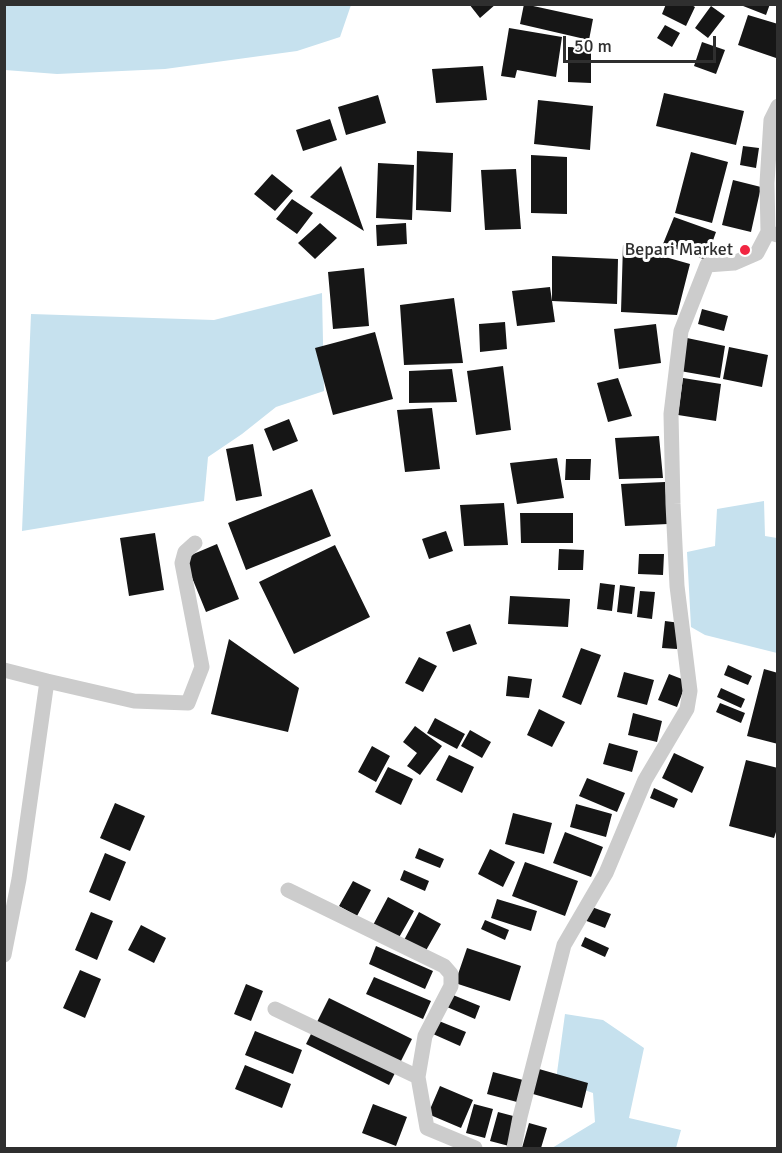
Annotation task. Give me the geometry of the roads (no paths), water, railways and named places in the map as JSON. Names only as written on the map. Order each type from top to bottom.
[{"type":"street","points":[[514,1149],[564,945],[606,873],[645,780],[687,709],[690,691],[677,586],[671,414],[681,331],[707,265],[734,263],[757,253],[773,234],[767,183],[771,120],[777,106]]},
{"type":"street","points":[[4,670],[134,701],[188,703],[202,668],[182,563],[185,552],[195,543]]},
{"type":"street","points":[[4,955],[19,879],[47,681]]},
{"type":"street","points":[[288,890],[444,966],[451,974],[451,986],[425,1036],[418,1077],[426,1128],[475,1149]]},
{"type":"street","points":[[275,1009],[418,1077]]},
{"type":"water","points":[[4,5],[351,5],[340,37],[297,51],[165,69],[57,74],[5,70]]},
{"type":"water","points":[[322,293],[324,391],[276,407],[208,457],[204,501],[22,531],[31,314],[214,320]]},
{"type":"water","points":[[764,501],[765,536],[777,538],[777,653],[705,635],[691,627],[687,552],[715,546],[717,509]]},
{"type":"water","points":[[565,1014],[603,1020],[644,1048],[629,1118],[681,1130],[676,1148],[552,1148],[595,1122],[593,1093],[556,1080]]},
{"type":"place","name":"Bepari Market","points":[[745,250]]}]
